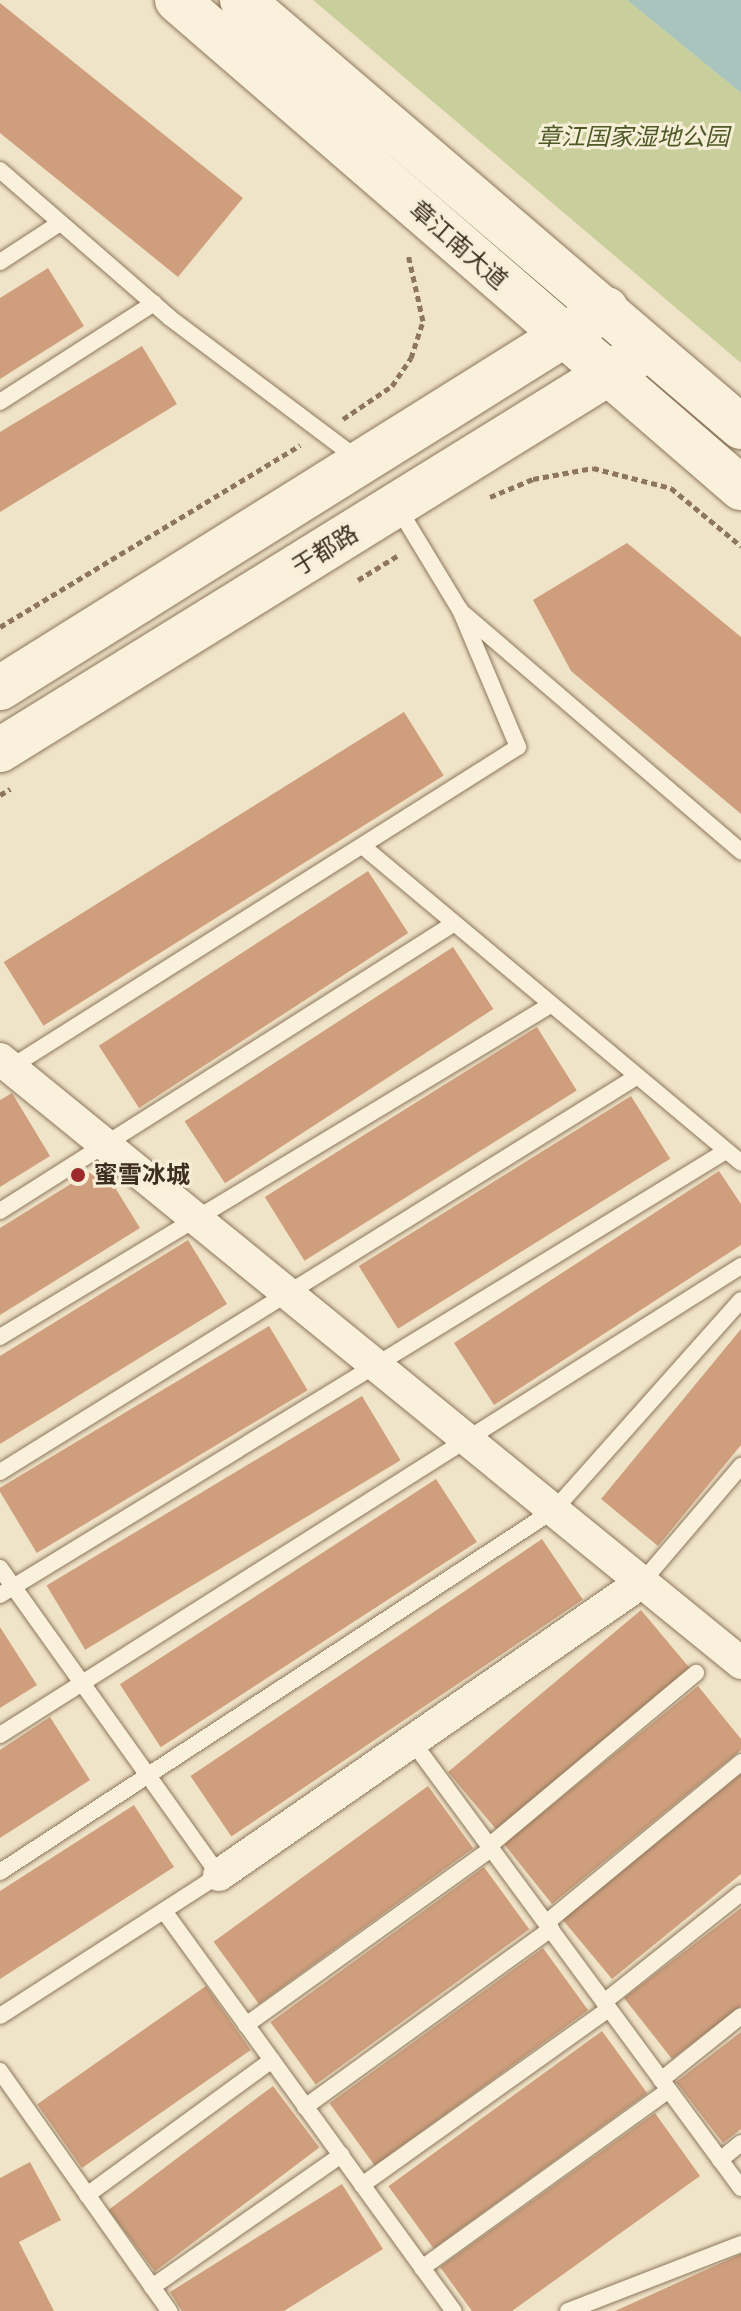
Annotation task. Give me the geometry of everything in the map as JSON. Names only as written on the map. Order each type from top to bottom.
[{"type":"main road","name":"章江南大道","points":[[177,0],[741,488]]},
{"type":"main road","name":"章江南大道","points":[[242,0],[741,427]]},
{"type":"main road","points":[[0,688],[566,337],[606,309]]},
{"type":"main road","name":"于都路","points":[[7,768],[396,506],[648,349]]},
{"type":"street","points":[[3,1067],[105,1145],[741,1663]]},
{"type":"street","points":[[219,1875],[642,1582]]},
{"type":"lane","points":[[0,170],[154,303],[317,434],[364,462]]},
{"type":"lane","points":[[0,262],[60,223]]},
{"type":"lane","points":[[0,402],[154,303]]},
{"type":"lane","points":[[3,1067],[366,849],[518,747],[460,610],[421,541],[396,506]]},
{"type":"lane","points":[[460,610],[741,851]]},
{"type":"lane","points":[[366,849],[450,926],[741,1163]]},
{"type":"lane","points":[[0,1211],[450,926]]},
{"type":"lane","points":[[0,1337],[547,1007]]},
{"type":"lane","points":[[0,1472],[636,1077]]},
{"type":"lane","points":[[7,1590],[726,1151]]},
{"type":"lane","points":[[0,1735],[469,1441],[741,1266]]},
{"type":"lane","points":[[0,1872],[554,1510],[741,1300]]},
{"type":"lane","points":[[642,1582],[741,1466]]},
{"type":"lane","points":[[0,1568],[7,1590],[83,1683],[219,1875],[0,2016]]},
{"type":"lane","points":[[246,2025],[490,1848],[696,1673]]},
{"type":"lane","points":[[412,1741],[741,2188]]},
{"type":"lane","points":[[305,2107],[548,1926],[741,1762]]},
{"type":"lane","points":[[362,2185],[607,2006],[741,1893]]},
{"type":"lane","points":[[164,1911],[454,2311]]},
{"type":"lane","points":[[422,2268],[665,2085],[741,2016]]},
{"type":"lane","points":[[87,2195],[272,2060]]},
{"type":"lane","points":[[0,2071],[169,2311]]},
{"type":"lane","points":[[720,2160],[741,2143]]},
{"type":"lane","points":[[152,2287],[341,2155]]},
{"type":"lane","points":[[568,2311],[741,2244]]},
{"type":"path","points":[[0,627],[392,386],[411,358],[423,321],[418,276],[402,240]]},
{"type":"path","points":[[474,507],[533,479],[593,468],[671,488],[741,546]]},
{"type":"path","points":[[350,584],[421,541]]},
{"type":"path","points":[[0,795],[7,768]]},
{"type":"green space","name":"章江国家湿地公园","points":[[313,0],[627,0],[741,93],[741,363]]},
{"type":"water","points":[[627,0],[741,0],[741,93]]},
{"type":"building","points":[[0,3],[243,198],[178,277],[0,133]]},
{"type":"building","points":[[48,268],[84,326],[0,379],[0,298]]},
{"type":"building","points":[[142,346],[177,404],[0,512],[0,432]]},
{"type":"building","points":[[627,543],[741,637],[741,814],[571,671],[533,600]]},
{"type":"building","points":[[404,712],[444,776],[43,1026],[4,962]]},
{"type":"building","points":[[368,871],[408,933],[139,1108],[99,1046]]},
{"type":"building","points":[[453,947],[493,1009],[225,1183],[185,1121]]},
{"type":"building","points":[[537,1027],[577,1091],[305,1261],[265,1197]]},
{"type":"building","points":[[12,1093],[50,1156],[0,1187],[0,1100]]},
{"type":"building","points":[[631,1096],[670,1159],[398,1329],[359,1266]]},
{"type":"building","points":[[101,1165],[140,1228],[0,1315],[0,1228]]},
{"type":"building","points":[[719,1171],[741,1204],[741,1245],[494,1405],[454,1343]]},
{"type":"building","points":[[188,1240],[227,1304],[0,1444],[0,1356]]},
{"type":"building","points":[[269,1326],[308,1390],[37,1553],[0,1488]]},
{"type":"building","points":[[741,1329],[741,1445],[658,1546],[601,1499]]},
{"type":"building","points":[[362,1396],[401,1460],[85,1650],[47,1586]]},
{"type":"building","points":[[436,1479],[477,1542],[161,1747],[120,1684]]},
{"type":"building","points":[[542,1539],[583,1600],[231,1837],[190,1776]]},
{"type":"building","points":[[641,1610],[690,1669],[497,1831],[448,1772]]},
{"type":"building","points":[[0,1627],[37,1685],[0,1708]]},
{"type":"building","points":[[698,1686],[741,1739],[741,1750],[552,1904],[504,1844]]},
{"type":"building","points":[[50,1717],[90,1780],[0,1838],[0,1750]]},
{"type":"building","points":[[741,1774],[741,1874],[612,1979],[562,1919]]},
{"type":"building","points":[[428,1786],[473,1848],[259,2004],[214,1942]]},
{"type":"building","points":[[134,1805],[174,1867],[0,1979],[0,1891]]},
{"type":"building","points":[[484,1867],[529,1929],[316,2084],[270,2022]]},
{"type":"building","points":[[741,1908],[741,2006],[672,2059],[624,1998]]},
{"type":"building","points":[[543,1948],[588,2010],[375,2165],[329,2103]]},
{"type":"building","points":[[206,1986],[251,2050],[82,2168],[37,2104]]},
{"type":"building","points":[[602,2031],[647,2093],[434,2248],[388,2186]]},
{"type":"building","points":[[741,2032],[741,2129],[723,2143],[676,2082]]},
{"type":"building","points":[[273,2086],[319,2147],[155,2271],[108,2210]]},
{"type":"building","points":[[655,2113],[700,2176],[512,2311],[472,2311],[440,2267]]},
{"type":"building","points":[[30,2162],[61,2220],[19,2242],[54,2311],[0,2311],[0,2178]]},
{"type":"building","points":[[342,2184],[383,2249],[284,2311],[182,2311],[170,2292]]},
{"type":"building","points":[[741,2254],[741,2311],[615,2311]]},
{"type":"place","name":"蜜雪冰城","points":[[78,1175]]}]
